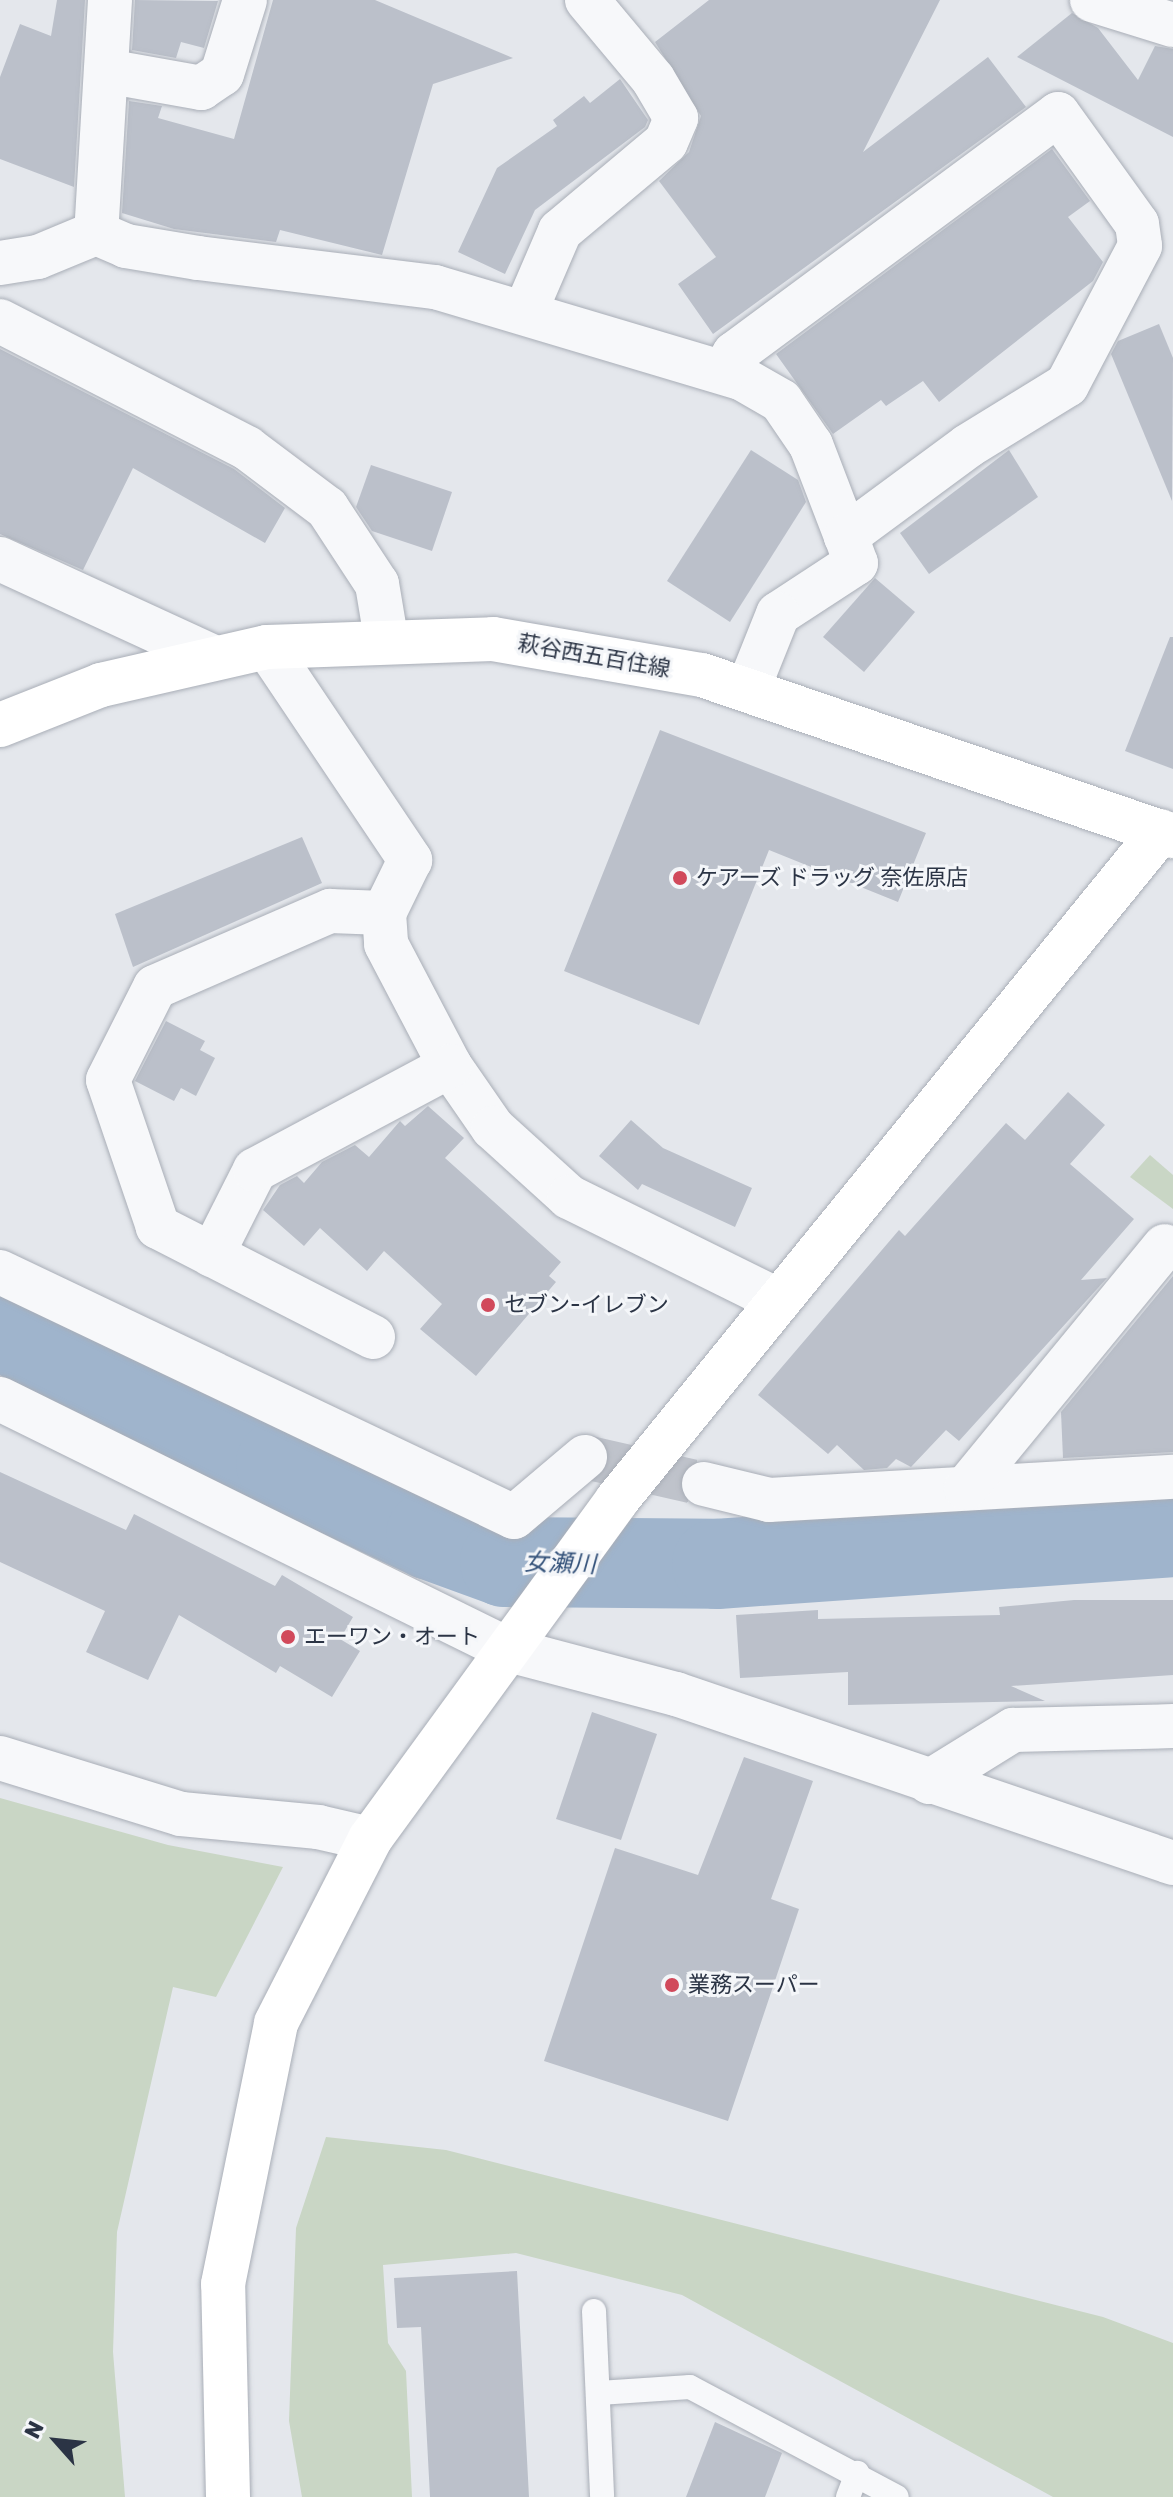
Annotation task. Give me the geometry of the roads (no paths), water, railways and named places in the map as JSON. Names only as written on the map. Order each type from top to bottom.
[{"type":"street","points":[[96,233],[110,0]]},
{"type":"street","points":[[106,71],[201,88],[222,74],[245,0]]},
{"type":"street","points":[[526,310],[560,231],[666,142],[676,118],[653,79],[587,0]]},
{"type":"street","points":[[1092,0],[1173,25]]},
{"type":"street","points":[[724,372],[734,354],[1058,114],[1137,224],[1140,246],[1088,353],[1067,385],[968,446],[846,536]]},
{"type":"street","points":[[0,263],[38,257],[96,233],[126,246],[198,258],[390,277],[526,310],[724,372],[781,401],[811,445],[856,563],[778,614],[748,689]]},
{"type":"street","points":[[0,321],[247,448],[327,508],[377,584],[386,638]]},
{"type":"street","points":[[0,559],[215,658]]},
{"type":"street","name":"萩谷西五百住線","points":[[0,725],[101,685],[267,647],[386,638],[493,639],[702,675],[1167,833]]},
{"type":"street","points":[[267,647],[410,860],[384,913],[386,944],[450,1066],[493,1128],[569,1197],[779,1301]]},
{"type":"street","points":[[228,2497],[223,2284],[276,2023],[370,1839],[617,1500],[1167,833]]},
{"type":"street","points":[[373,1337],[158,1227],[108,1080],[155,987],[330,911],[384,913]]},
{"type":"street","points":[[212,1255],[255,1170],[450,1066]]},
{"type":"street","points":[[966,1488],[1165,1246]]},
{"type":"street","points":[[0,1272],[514,1517],[585,1457]]},
{"type":"street","points":[[0,1399],[509,1650],[676,1694],[1173,1863]]},
{"type":"street","points":[[704,1484],[769,1500],[1173,1477]]},
{"type":"street","points":[[929,1782],[1013,1730],[1173,1726]]},
{"type":"street","points":[[0,1758],[181,1814],[318,1827],[370,1839]]},
{"type":"lane","points":[[594,2311],[602,2497]]},
{"type":"lane","points":[[599,2393],[690,2387],[857,2473],[897,2497]]},
{"type":"lane","points":[[848,2497],[857,2473]]},
{"type":"waterway","name":"女瀬川","points":[[0,1325],[431,1535],[505,1562],[717,1564],[1173,1532]]},
{"type":"tunnel","points":[[585,1457],[704,1484]]},
{"type":"place","name":"ケアーズ ドラッグ 奈佐原店","points":[[680,878]]},
{"type":"place","name":"セブン-イレブン","points":[[488,1305]]},
{"type":"place","name":"エーワン・オート","points":[[288,1637]]},
{"type":"place","name":"業務スーパー","points":[[672,1985]]}]
